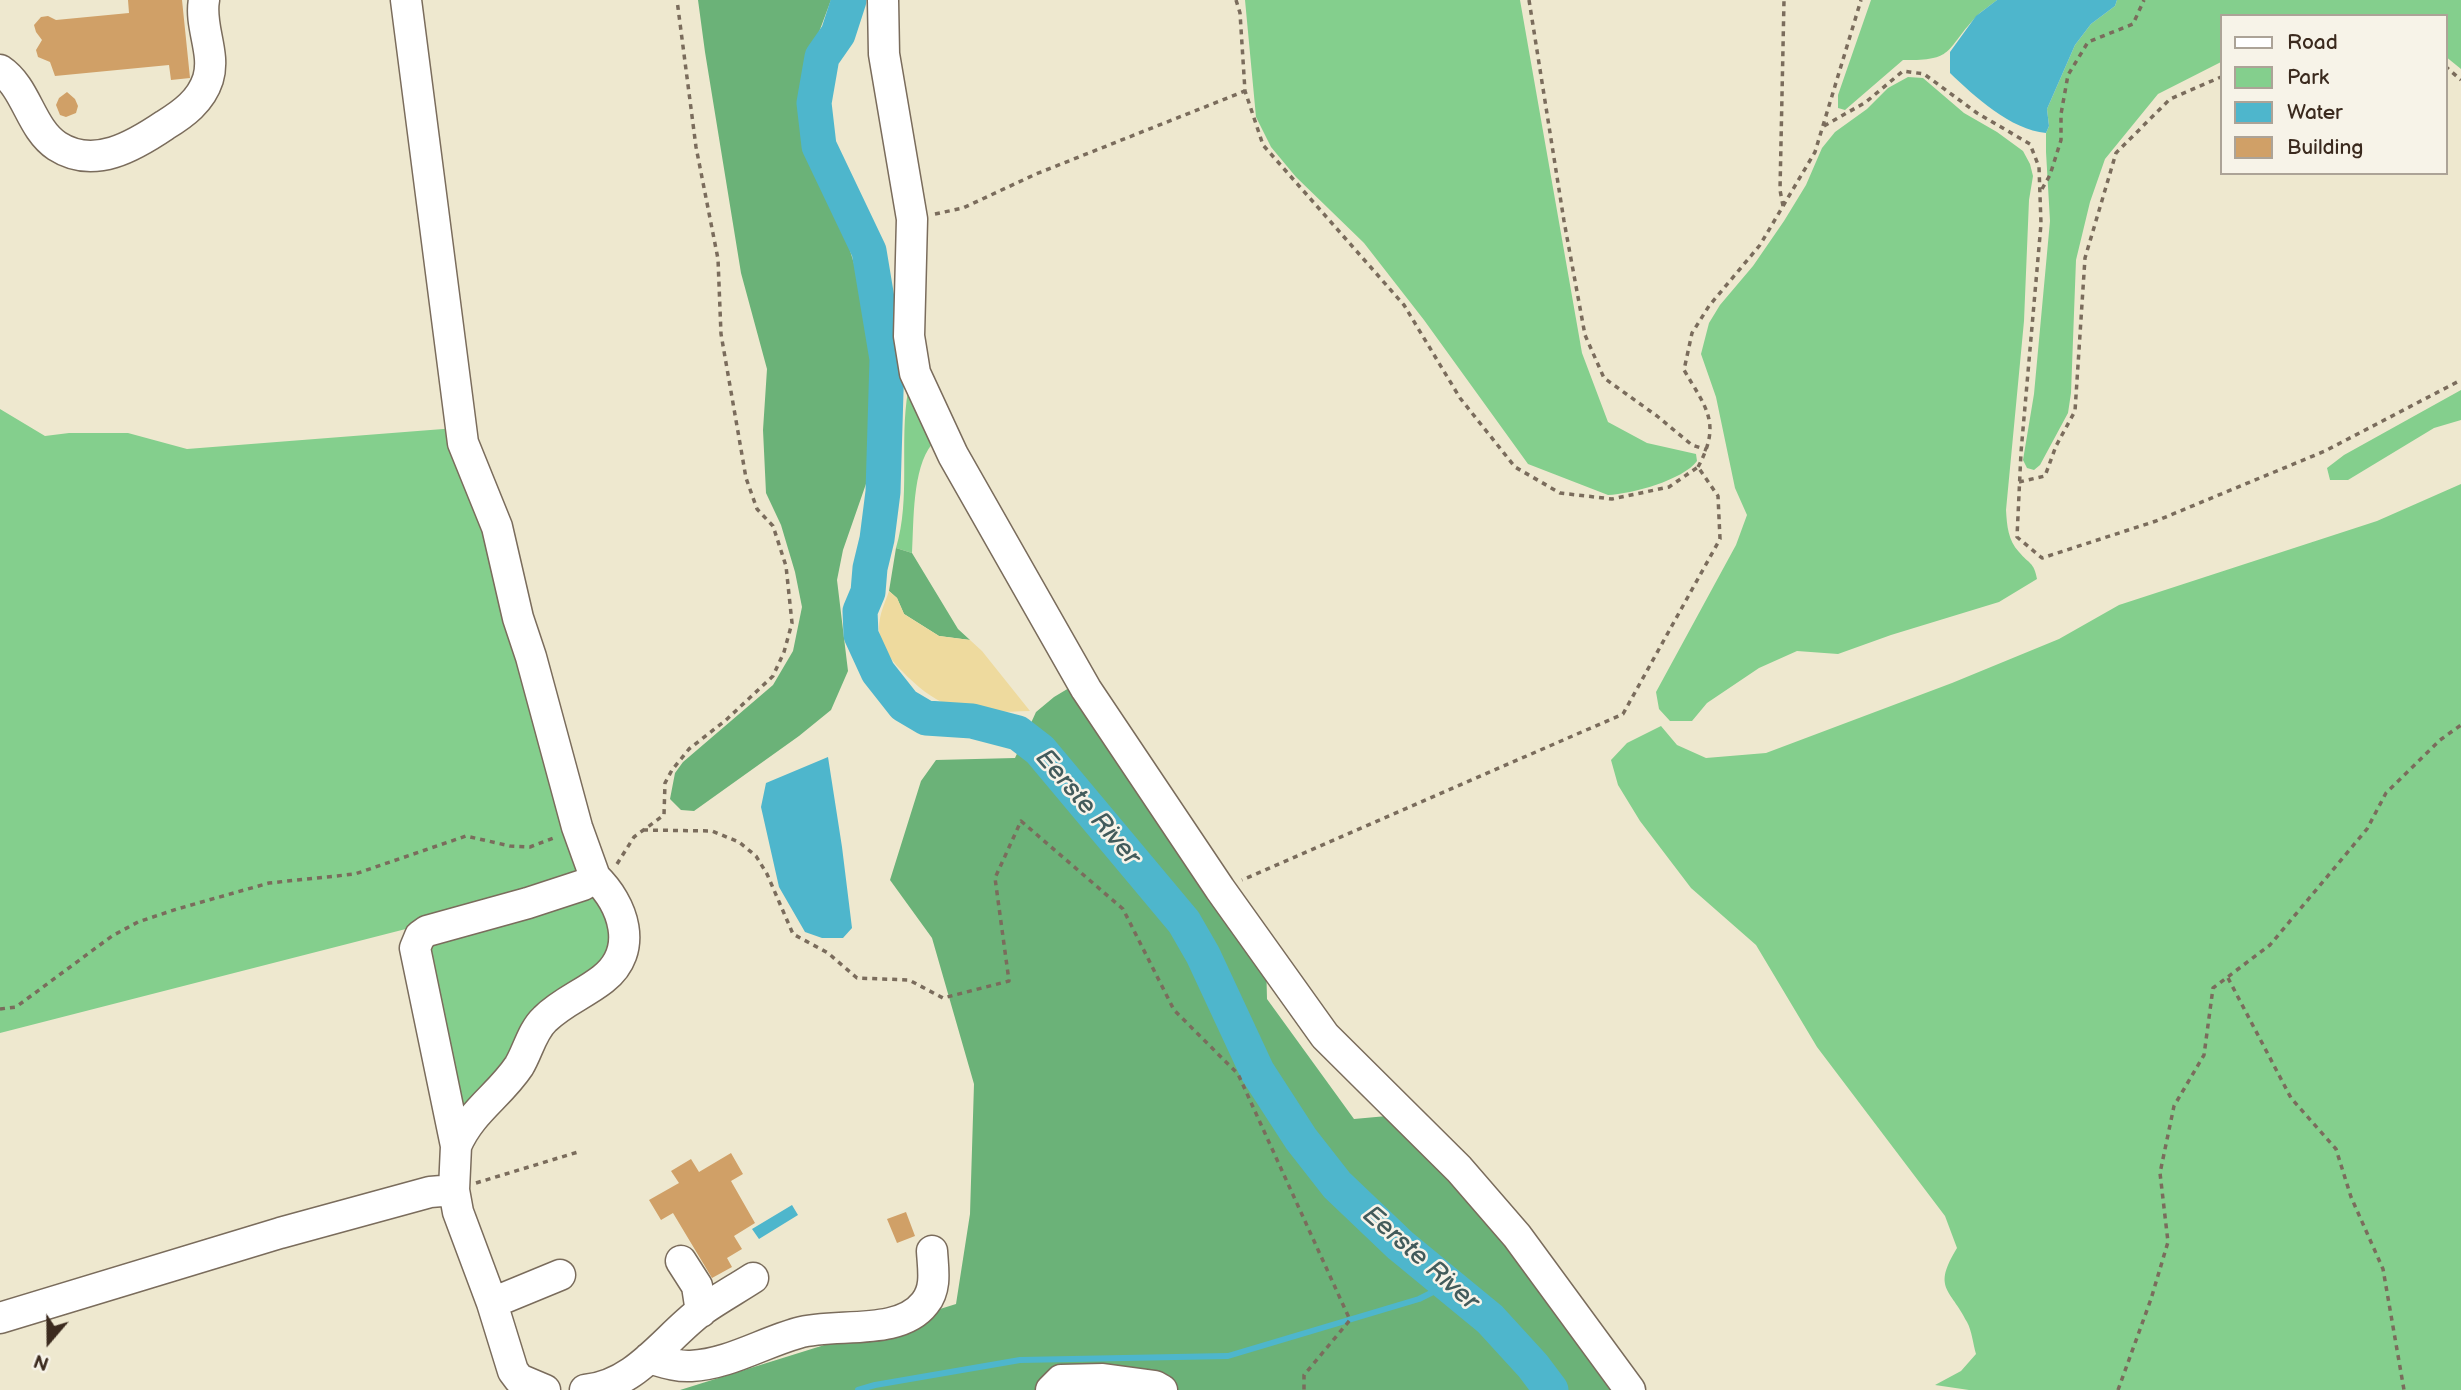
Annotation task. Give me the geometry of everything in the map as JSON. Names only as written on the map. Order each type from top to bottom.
[{"type":"street","points":[[0,70],[15,84],[35,120],[55,145],[70,153],[85,156],[102,155],[133,146],[185,112],[205,87],[211,66],[202,13],[204,0]]},
{"type":"street","points":[[406,0],[463,443],[497,527],[518,618],[578,827],[601,882],[620,910],[626,931],[624,946],[617,963],[605,978],[566,1002],[542,1021],[519,1066],[479,1108],[456,1146]]},
{"type":"street","points":[[883,0],[884,54],[912,219],[909,336],[915,373],[954,454],[1086,689],[1220,890],[1325,1036],[1458,1169],[1517,1236],[1630,1390]]},
{"type":"street","points":[[545,1390],[519,1379],[513,1371],[492,1303],[458,1212],[454,1190],[456,1146],[415,956],[417,942],[426,931],[601,882]]},
{"type":"street","points":[[0,1318],[281,1233],[430,1192],[454,1190]]},
{"type":"street","points":[[649,1358],[689,1367],[718,1363],[799,1332],[831,1326],[886,1324],[908,1316],[925,1303],[934,1282],[932,1251]]},
{"type":"street","points":[[681,1261],[696,1286],[701,1312]]},
{"type":"street","points":[[492,1303],[560,1275]]},
{"type":"street","points":[[585,1390],[611,1383],[641,1367],[701,1312],[753,1278]]},
{"type":"street","points":[[1051,1390],[1061,1380],[1102,1379],[1155,1386],[1161,1390]]},
{"type":"path","points":[[601,882],[643,830],[664,816],[665,783],[672,770],[690,749],[773,676],[784,652],[792,623],[786,566],[773,526],[757,509],[744,464],[721,334],[718,259],[696,147],[677,0]]},
{"type":"path","points":[[1236,0],[1240,13],[1245,91],[1263,145],[1404,305],[1460,398],[1515,467],[1560,493],[1612,499],[1669,487],[1698,467],[1707,450],[1711,416],[1684,370],[1692,333],[1709,306],[1760,245],[1815,152],[1861,0]]},
{"type":"path","points":[[1529,0],[1585,335],[1604,378],[1692,445],[1707,450]]},
{"type":"path","points":[[1783,208],[1780,190],[1784,0]]},
{"type":"path","points":[[2041,191],[2050,175],[2062,141],[2061,114],[2068,75],[2088,42],[2133,24],[2144,0]]},
{"type":"path","points":[[2447,68],[2461,80]]},
{"type":"path","points":[[1824,126],[1866,102],[1903,71],[1924,74],[1977,113],[2030,144],[2039,167],[2041,224],[2019,482],[2017,537],[2042,558],[2156,521],[2325,451],[2461,380]]},
{"type":"path","points":[[2019,482],[2045,476],[2056,446],[2075,411],[2085,258],[2116,153],[2170,99],[2220,77]]},
{"type":"path","points":[[912,219],[963,208],[1036,174],[1245,91]]},
{"type":"path","points":[[1220,890],[1623,714],[1720,539],[1718,496],[1698,467]]},
{"type":"path","points":[[2118,1390],[2151,1299],[2168,1241],[2160,1173],[2174,1106],[2204,1055],[2213,988],[2270,945],[2367,829],[2386,793],[2440,740],[2461,725]]},
{"type":"path","points":[[643,830],[712,831],[739,842],[755,856],[768,874],[793,934],[828,953],[857,978],[909,979],[943,998],[1009,981],[995,878],[1021,821],[1123,909],[1174,1010],[1238,1074],[1350,1320],[1304,1375],[1304,1390]]},
{"type":"path","points":[[0,1009],[16,1007],[113,936],[138,922],[177,909],[270,883],[355,874],[466,836],[509,846],[530,847],[578,827]]},
{"type":"path","points":[[2228,978],[2291,1098],[2336,1149],[2351,1197],[2383,1269],[2403,1390]]},
{"type":"path","points":[[454,1190],[578,1152]]},
{"type":"green space","points":[[698,0],[831,0],[806,67],[798,103],[804,146],[845,234],[859,280],[870,338],[875,415],[867,481],[843,550],[837,580],[848,671],[831,710],[694,811],[681,810],[670,799],[675,773],[683,762],[773,685],[793,651],[802,607],[781,525],[766,493],[763,430],[767,369],[741,273]]},
{"type":"green space","points":[[1245,0],[1520,0],[1582,353],[1608,422],[1647,443],[1696,454],[1697,461],[1690,468],[1656,485],[1608,495],[1528,464],[1424,320],[1364,243],[1296,177],[1271,147],[1256,117]]},
{"type":"green space","points":[[1871,0],[1997,0],[1977,15],[1941,56],[1903,60],[1845,110],[1838,108],[1838,95]]},
{"type":"green space","points":[[2117,0],[2461,0],[2461,69],[2447,58],[2447,14],[2220,14],[2220,63],[2158,94],[2105,159],[2090,202],[2076,260],[2068,413],[2040,465],[2034,470],[2027,468],[2023,460],[2034,394],[2050,221],[2046,152],[2046,133],[2049,126],[2047,109],[2075,45],[2091,24],[2115,6]]},
{"type":"green space","points":[[1908,77],[1923,78],[1964,113],[2023,151],[2030,164],[2033,176],[2029,200],[2024,321],[2006,510],[2012,543],[2033,566],[2037,579],[1999,602],[1838,654],[1797,651],[1759,668],[1707,703],[1692,721],[1670,721],[1659,709],[1656,692],[1736,545],[1747,515],[1735,488],[1716,397],[1701,354],[1709,323],[1784,221],[1806,185],[1822,148],[1835,132],[1867,109],[1888,88]]},
{"type":"green space","points":[[2461,390],[2461,420],[2434,428],[2348,480],[2330,480],[2327,468],[2344,455]]},
{"type":"green space","points":[[908,391],[932,444],[925,455],[917,481],[912,553],[896,548],[903,510],[904,430]]},
{"type":"green space","points":[[0,409],[45,436],[69,433],[128,433],[187,449],[456,428],[588,874],[554,891],[0,1033]]},
{"type":"green space","points":[[2461,484],[2461,1390],[1969,1390],[1935,1385],[1961,1371],[1976,1354],[1969,1326],[1946,1288],[1946,1272],[1957,1248],[1945,1216],[1817,1047],[1756,945],[1691,888],[1640,821],[1618,785],[1611,760],[1627,743],[1661,726],[1677,745],[1706,758],[1766,753],[1952,683],[2059,639],[2119,605],[2377,521]]},
{"type":"green space","points":[[896,548],[912,553],[958,629],[970,640],[939,636],[904,614],[897,598],[889,591]]},
{"type":"green space","points":[[1074,685],[1266,959],[1267,999],[1354,1119],[1387,1116],[1514,1241],[1619,1390],[680,1390],[956,1304],[970,1214],[974,1084],[932,938],[890,880],[921,781],[936,760],[1015,758],[1036,712]]},
{"type":"green space","points":[[599,889],[619,944],[459,1126],[423,941]]},
{"type":"sand","points":[[889,591],[897,598],[904,614],[939,636],[970,640],[1030,711],[991,712],[960,708],[945,704],[917,685],[893,661],[881,640],[880,618]]},
{"type":"water","points":[[1997,0],[2117,0],[2115,6],[2091,24],[2075,45],[2047,109],[2049,126],[2046,133],[2033,131],[2007,119],[1950,73],[1950,52],[1976,16]]},
{"type":"water","points":[[828,757],[852,928],[843,938],[822,938],[805,932],[779,887],[761,807],[766,783]]},
{"type":"water","points":[[792,1205],[798,1215],[759,1239],[752,1229]]},
{"type":"building","points":[[128,0],[182,0],[190,78],[171,80],[169,65],[55,76],[50,62],[38,57],[36,50],[42,40],[34,25],[41,17],[48,16],[56,20],[129,13]]},
{"type":"building","points":[[67,92],[78,106],[76,113],[66,117],[60,115],[56,105],[59,98]]},
{"type":"building","points":[[731,1153],[743,1174],[731,1181],[755,1223],[734,1236],[742,1249],[727,1258],[732,1267],[712,1278],[673,1213],[661,1220],[649,1200],[679,1183],[671,1171],[691,1159],[699,1172]]},
{"type":"building","points":[[906,1212],[915,1236],[897,1243],[887,1219]]},
{"type":"waterway","name":"Eerste River","points":[[849,0],[838,34],[822,57],[814,103],[819,146],[869,251],[887,359],[883,492],[868,592],[860,611],[861,635],[878,672],[904,705],[926,718],[972,721],[1018,733],[1040,750],[1184,922],[1203,955],[1257,1071],[1301,1139],[1337,1185],[1400,1245],[1490,1319],[1551,1390]]},
{"type":"waterway","points":[[858,1390],[1020,1360],[1228,1356],[1419,1299],[1449,1284]]}]
